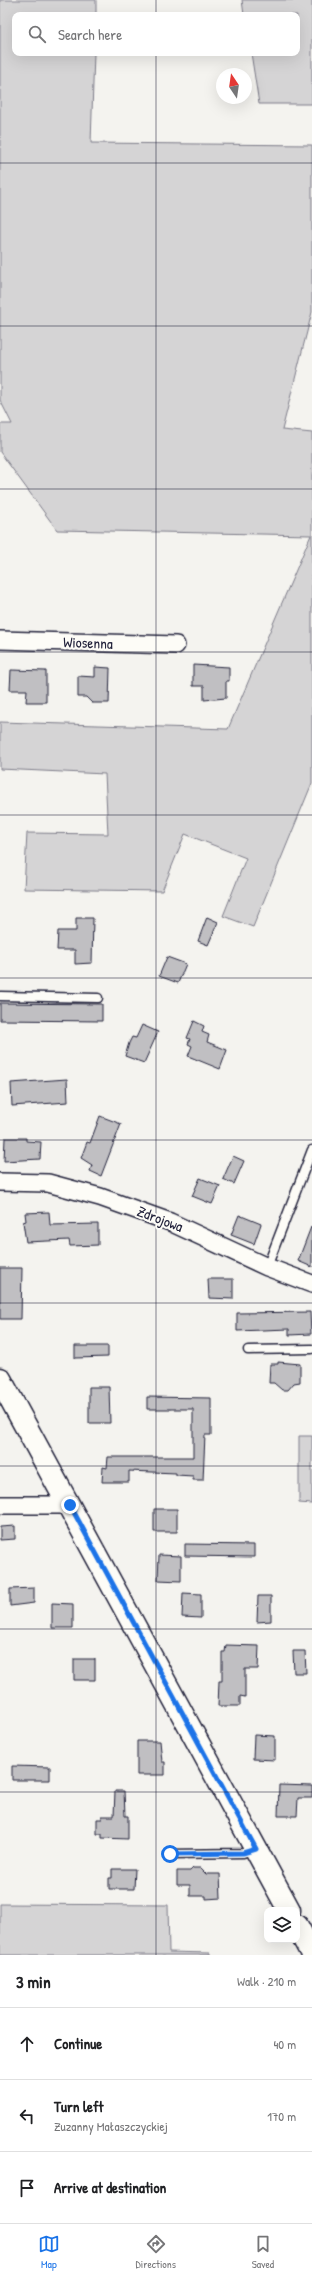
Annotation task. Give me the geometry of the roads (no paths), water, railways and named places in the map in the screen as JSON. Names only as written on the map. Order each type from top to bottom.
[{"type":"street","name":"Wiosenna","points":[[0,640],[176,645]]},
{"type":"street","name":"Zdrojowa","points":[[0,1182],[48,1183],[100,1197],[170,1222],[267,1267],[312,1284]]},
{"type":"street","points":[[0,1379],[70,1505],[287,1907]]},
{"type":"street","points":[[0,1505],[70,1505]]},
{"type":"street","points":[[300,1932],[312,1954]]},
{"type":"lane","points":[[0,996],[98,998]]},
{"type":"lane","points":[[267,1267],[312,1150]]},
{"type":"lane","points":[[248,1350],[312,1349]]},
{"type":"lane","points":[[170,1854],[243,1853],[256,1849]]}]
